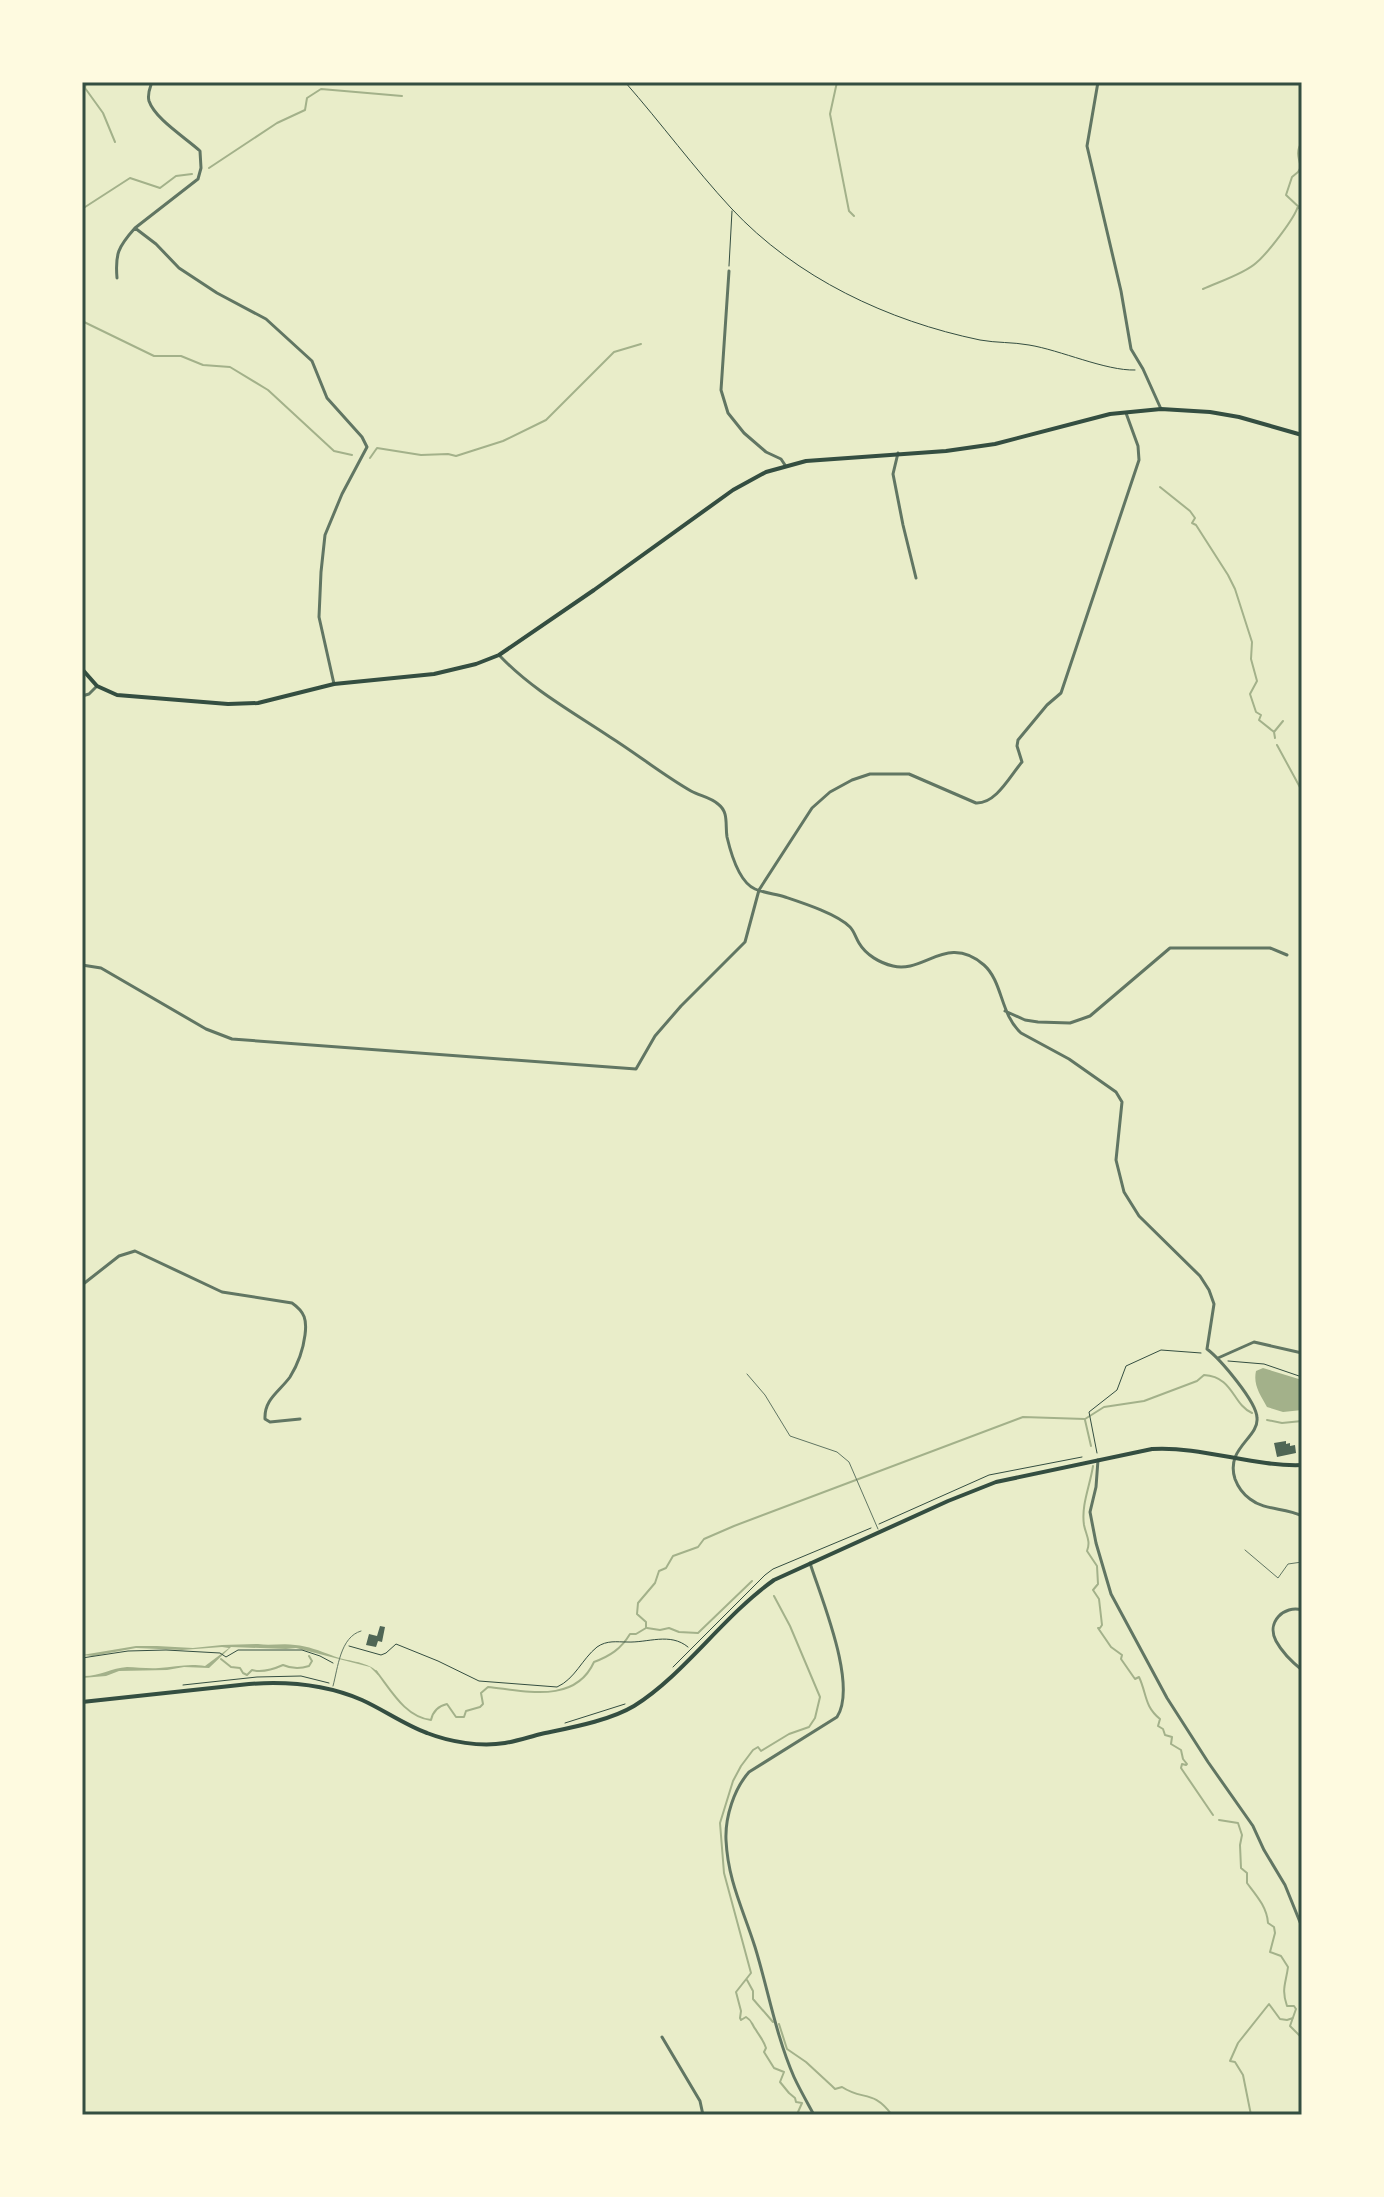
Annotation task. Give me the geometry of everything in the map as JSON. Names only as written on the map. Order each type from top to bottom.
[{"type":"main road","points":[[82,669],[97,686],[117,695],[228,704],[258,703],[334,684],[434,674],[499,655],[733,490],[785,465],[995,444],[1068,424],[1126,412],[1161,409],[1185,409],[1239,417],[1302,435]]},
{"type":"main road","points":[[82,1702],[276,1682],[303,1684],[332,1689],[361,1700],[424,1732],[455,1741],[504,1743],[574,1727],[632,1707],[656,1690],[753,1594],[774,1580],[996,1482],[1152,1449],[1173,1448],[1302,1465]]},
{"type":"street","points":[[117,278],[116,255],[125,239],[198,179],[201,168],[200,151],[167,123],[149,102],[152,82]]},
{"type":"street","points":[[1098,82],[1087,146],[1121,291],[1131,349],[1161,409]]},
{"type":"street","points":[[135,228],[179,268],[266,319],[312,361],[327,398],[362,437],[367,447],[325,535],[319,617],[334,684]]},
{"type":"street","points":[[729,271],[721,390],[728,413],[744,433],[785,465]]},
{"type":"street","points":[[82,965],[101,968],[206,1029],[232,1039],[636,1069],[655,1036],[672,1016],[745,942],[759,890],[812,808],[830,792],[870,774],[909,774],[976,803],[984,803],[991,799],[1022,762],[1018,740],[1061,693],[1139,460],[1138,446],[1126,412]]},
{"type":"street","points":[[898,453],[893,474],[916,578]]},
{"type":"street","points":[[499,655],[513,670],[565,709],[691,791],[719,804],[725,813],[728,840],[737,865],[749,885],[836,917],[852,929],[861,947],[879,962],[897,968],[954,952],[971,957],[983,964],[992,975],[1012,1025],[1116,1092],[1122,1102],[1116,1160],[1124,1192],[1139,1216],[1200,1276],[1209,1290],[1214,1304],[1207,1349],[1218,1358],[1258,1416],[1256,1426],[1235,1456],[1233,1473],[1237,1484],[1248,1498],[1263,1506],[1291,1510],[1302,1516]]},
{"type":"street","points":[[82,696],[97,686]]},
{"type":"street","points":[[1005,1011],[1038,1022],[1070,1023],[1090,1016],[1170,948],[1270,948],[1287,955]]},
{"type":"street","points":[[82,1285],[119,1256],[135,1251],[222,1292],[292,1303],[301,1309],[305,1318],[303,1348],[289,1379],[268,1401],[265,1419],[270,1422],[300,1419]]},
{"type":"street","points":[[1218,1358],[1254,1342],[1302,1353]]},
{"type":"street","points":[[1098,1460],[1090,1512],[1111,1594],[1167,1698],[1253,1826],[1285,1885],[1302,1927]]},
{"type":"street","points":[[810,1562],[838,1650],[844,1703],[837,1717],[749,1772],[733,1800],[726,1837],[737,1900],[756,1949],[793,2074],[814,2115]]},
{"type":"street","points":[[1302,1610],[1295,1608],[1280,1613],[1273,1632],[1293,1663],[1302,1670]]},
{"type":"street","points":[[662,2037],[700,2101],[703,2115]]},
{"type":"lane","points":[[747,1374],[765,1395],[790,1436],[837,1452],[849,1462],[879,1532]]},
{"type":"lane","points":[[1245,1550],[1278,1578],[1288,1564],[1302,1562]]},
{"type":"lane","points":[[332,1689],[345,1645],[355,1632],[361,1631]]},
{"type":"path","points":[[625,82],[732,209],[803,269],[842,292],[879,308],[980,340],[1027,344],[1128,370],[1143,369]]},
{"type":"path","points":[[729,271],[732,209]]},
{"type":"path","points":[[1098,1460],[1089,1412],[1117,1390],[1123,1372],[1130,1363],[1161,1350],[1201,1353],[1207,1349]]},
{"type":"path","points":[[1229,1361],[1264,1364],[1302,1377]]},
{"type":"path","points":[[345,1645],[384,1654],[396,1644],[479,1681],[557,1687],[572,1676],[595,1649],[611,1641],[658,1639],[681,1642],[690,1649],[671,1669]]},
{"type":"path","points":[[82,1658],[128,1651],[220,1653],[226,1657],[238,1650],[302,1650],[338,1666]]},
{"type":"path","points":[[567,1722],[630,1702]]},
{"type":"shaded area","points":[[1263,1368],[1302,1380],[1302,1410],[1283,1412],[1267,1407],[1255,1381],[1256,1371]]},
{"type":"shaded area","points":[[290,1644],[309,1648],[367,1665],[378,1672],[378,1675],[370,1667],[296,1648],[231,1647],[209,1668],[119,1671],[106,1676],[82,1678],[127,1667],[205,1666],[229,1648],[182,1650],[136,1648],[93,1656],[82,1655],[136,1646],[193,1648]]},
{"type":"building","points":[[1286,1441],[1290,1446],[1295,1445],[1296,1453],[1277,1457],[1274,1443]]},
{"type":"building","points":[[380,1626],[385,1627],[382,1642],[378,1641],[376,1647],[366,1645],[369,1634],[377,1636]]},
{"type":"waterway","points":[[86,82],[85,88],[103,113],[115,142]]},
{"type":"waterway","points":[[837,82],[830,114],[849,211],[854,216]]},
{"type":"waterway","points":[[209,168],[277,123],[305,110],[307,98],[321,89],[402,96]]},
{"type":"waterway","points":[[1302,142],[1298,154],[1301,167],[1292,177],[1286,195],[1302,210]]},
{"type":"waterway","points":[[82,209],[130,178],[160,188],[176,176],[192,174]]},
{"type":"waterway","points":[[1203,289],[1256,263],[1280,236],[1298,206]]},
{"type":"waterway","points":[[82,321],[154,356],[181,356],[203,365],[230,367],[268,390],[334,451],[352,455]]},
{"type":"waterway","points":[[370,458],[377,448],[421,455],[456,456],[503,441],[546,420],[614,352],[641,344]]},
{"type":"waterway","points":[[1160,487],[1190,511],[1195,518],[1192,523],[1235,589],[1252,642],[1251,659],[1257,681],[1250,694],[1256,712],[1261,715],[1259,720],[1274,732],[1275,738]]},
{"type":"waterway","points":[[1274,732],[1283,721]]},
{"type":"waterway","points":[[1277,745],[1302,791]]},
{"type":"waterway","points":[[376,1671],[406,1708],[431,1720],[436,1709],[447,1704],[456,1717],[464,1717],[466,1711],[483,1704],[481,1693],[488,1687],[533,1692],[562,1689],[575,1684],[586,1675],[594,1662],[615,1651],[630,1634],[646,1628],[646,1622],[637,1614],[638,1603],[673,1556],[698,1547],[704,1539],[734,1526],[1023,1417],[1085,1419],[1104,1407],[1144,1401],[1197,1381],[1204,1375],[1221,1381],[1252,1413]]},
{"type":"waterway","points":[[1085,1420],[1091,1446]]},
{"type":"waterway","points":[[1267,1420],[1282,1423],[1302,1421]]},
{"type":"waterway","points":[[1093,1466],[1083,1518],[1087,1551],[1097,1566],[1098,1584],[1093,1590],[1099,1599],[1102,1625],[1098,1628],[1111,1647],[1122,1655],[1121,1659],[1135,1679],[1139,1677],[1148,1704],[1160,1719],[1158,1726],[1165,1735],[1172,1737],[1171,1744],[1181,1750],[1187,1764],[1182,1764],[1181,1768],[1213,1815]]},
{"type":"waterway","points":[[647,1628],[698,1633],[752,1581]]},
{"type":"waterway","points":[[774,1596],[820,1697],[815,1718],[809,1727],[789,1734],[761,1751],[758,1747],[753,1750],[733,1781],[720,1823],[724,1873],[751,1973],[736,1992],[740,2018],[750,2020],[764,2042],[764,2052],[774,2068],[784,2072],[780,2082],[796,2102],[802,2103],[798,2112],[800,2115]]},
{"type":"waterway","points":[[221,1659],[247,1675],[252,1670],[264,1671],[283,1665],[296,1668],[309,1666],[312,1661],[309,1656]]},
{"type":"waterway","points":[[1219,1820],[1238,1823],[1242,1835],[1241,1868],[1247,1873],[1247,1883],[1263,1906],[1268,1923],[1274,1927],[1270,1952],[1281,1956],[1288,1967],[1284,1995],[1287,2006],[1296,2009],[1290,2026],[1302,2038]]},
{"type":"waterway","points":[[747,1980],[753,1991],[753,1999],[773,2022]]},
{"type":"waterway","points":[[1251,2115],[1243,2075],[1235,2062],[1230,2061],[1238,2043],[1269,2004],[1280,2019],[1293,2018]]},
{"type":"waterway","points":[[779,2024],[787,2049],[835,2089],[842,2087],[873,2098],[892,2115]]}]
